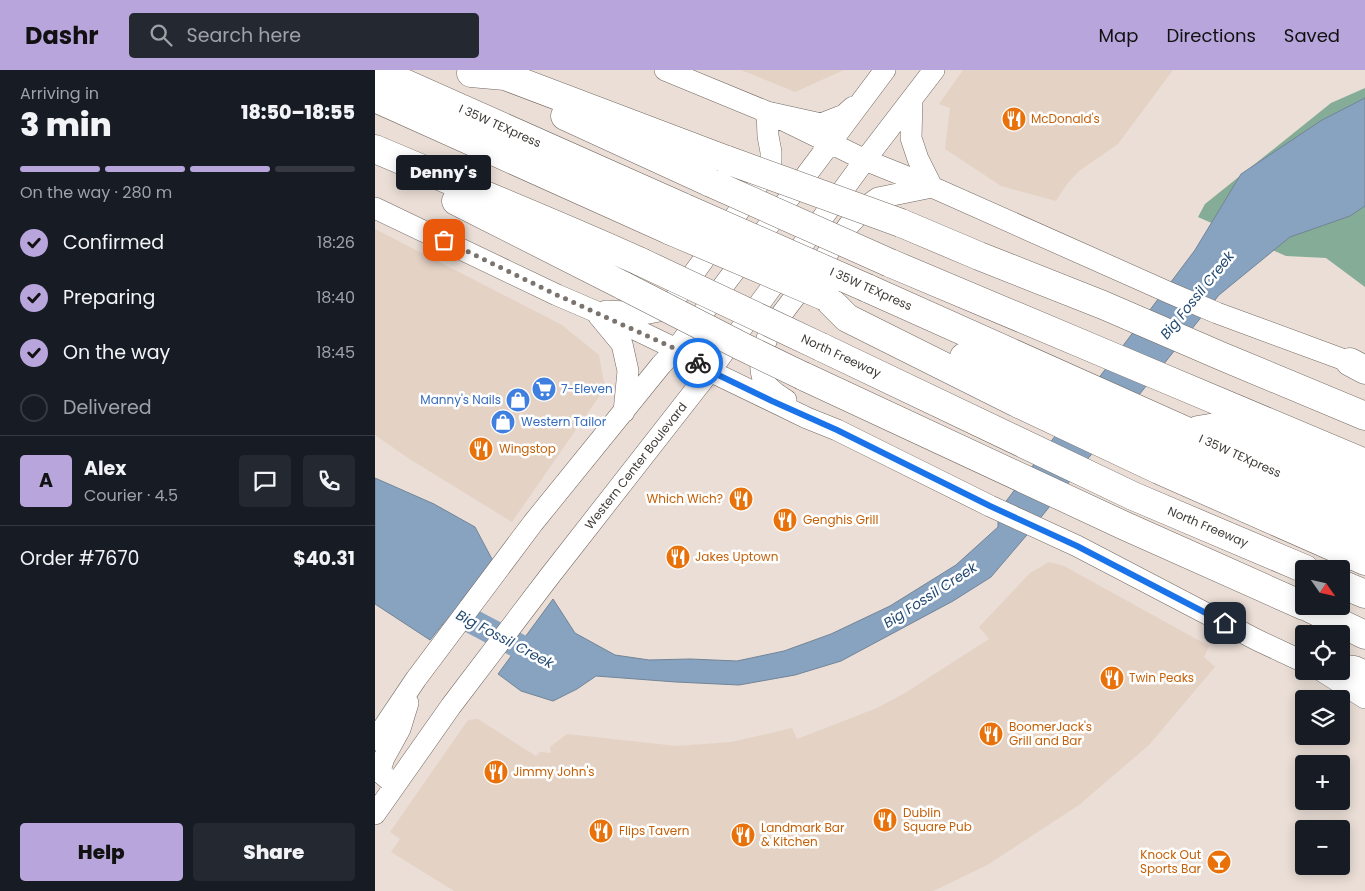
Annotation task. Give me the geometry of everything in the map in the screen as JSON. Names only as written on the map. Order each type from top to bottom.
[{"type":"highway","name":"I 35W TEXpress","points":[[375,70],[867,288],[1031,386]]},
{"type":"highway","points":[[468,72],[505,76],[901,223],[1103,305],[1365,416]]},
{"type":"highway","points":[[468,72],[890,263],[1065,338],[1207,395],[1365,464]]},
{"type":"highway","name":"I 35W TEXpress","points":[[375,98],[671,231],[826,296],[847,318],[1031,386],[1365,535]]},
{"type":"highway","name":"North Freeway","points":[[375,149],[572,231],[641,262],[1133,496],[1295,565]]},
{"type":"highway","points":[[375,165],[461,204],[803,376],[1125,526],[1295,602]]},
{"type":"highway","points":[[1173,450],[1216,427],[1244,435],[1365,488]]},
{"type":"highway","name":"I 35W TEXpress","points":[[1173,450],[1365,511]]},
{"type":"highway","points":[[1173,450],[1365,561]]},
{"type":"highway","points":[[1350,588],[1365,594]]},
{"type":"highway","points":[[1323,615],[1365,635]]},
{"type":"highway","points":[[1350,670],[1365,675]]},
{"type":"main road","points":[[665,70],[767,112],[865,160],[1123,273],[1217,312],[1360,366]]},
{"type":"main road","points":[[375,740],[416,679],[514,548],[661,365],[676,349],[885,70]]},
{"type":"main road","name":"Western Center Boulevard","points":[[375,814],[451,706],[710,371],[865,160],[934,70]]},
{"type":"main road","points":[[767,112],[821,124],[844,115],[863,99]]},
{"type":"main road","points":[[912,99],[911,138],[931,188]]},
{"type":"main road","points":[[595,311],[649,313],[659,310],[675,299],[765,175],[771,162],[767,112]]},
{"type":"main road","points":[[807,418],[766,384],[761,369],[761,358],[772,328],[849,225],[867,206],[878,198],[931,188]]},
{"type":"main road","points":[[375,208],[557,295],[676,349],[710,371],[1077,546],[1257,640],[1295,658]]},
{"type":"main road","points":[[595,311],[622,344],[628,370],[624,412]]},
{"type":"main road","points":[[395,785],[382,774],[381,767],[400,729],[416,679]]},
{"type":"main road","points":[[1336,680],[1365,698]]},
{"type":"shaded area","points":[[741,70],[844,70],[795,92]]},
{"type":"shaded area","points":[[963,70],[1173,70],[1118,144],[1079,171],[1067,184],[1056,201],[1001,186],[945,149],[950,108],[939,104]]},
{"type":"shaded area","points":[[375,229],[562,325],[599,355],[605,388],[512,522],[408,458],[375,435]]},
{"type":"shaded area","points":[[1049,562],[1064,566],[1209,646],[1204,657],[1215,667],[1149,745],[1079,805],[989,864],[933,891],[454,891],[391,852],[400,839],[390,832],[468,720],[478,719],[536,756],[540,752],[551,753],[550,747],[567,734],[677,746],[731,742],[792,728],[797,739],[877,708],[905,693],[989,639],[979,627],[1030,573]]},
{"type":"green space","points":[[1365,88],[1365,287],[1326,258],[1286,256],[1198,217],[1205,204],[1331,103]]},
{"type":"water","points":[[1365,98],[1365,206],[1350,216],[1290,237],[1219,295],[991,577],[953,601],[841,661],[795,675],[739,685],[596,676],[577,689],[553,701],[521,691],[498,674],[553,599],[575,633],[615,655],[649,660],[737,661],[784,651],[831,634],[890,606],[956,565],[998,527],[998,512],[1195,250],[1241,174],[1322,120]]},
{"type":"water","points":[[375,478],[434,504],[475,527],[493,561],[430,640],[375,604]]},
{"type":"waterway","name":"Big Fossil Creek","points":[[443,606],[547,661]]},
{"type":"way so far","points":[[444,240],[557,295],[676,349],[698,363]]},
{"type":"place","name":"McDonald's","points":[[1014,119]]},
{"type":"place","name":"Denny's","points":[[444,240]]},
{"type":"place","name":"7-Eleven","points":[[544,389]]},
{"type":"place","name":"Manny's Nails","points":[[518,400]]},
{"type":"place","name":"Western Tailor","points":[[503,422]]},
{"type":"place","name":"Wingstop","points":[[481,449]]},
{"type":"place","name":"Which Wich?","points":[[741,499]]},
{"type":"place","name":"Genghis Grill","points":[[785,520]]},
{"type":"place","name":"Jakes Uptown","points":[[678,557]]},
{"type":"place","name":"Twin Peaks","points":[[1112,678]]},
{"type":"place","name":"BoomerJack's Grill and Bar","points":[[991,734]]},
{"type":"place","name":"Jimmy John's","points":[[496,772]]},
{"type":"place","name":"Dublin Square Pub","points":[[885,820]]},
{"type":"place","name":"Flips Tavern","points":[[601,831]]},
{"type":"place","name":"Landmark Bar & Kitchen","points":[[743,835]]},
{"type":"place","name":"Knock Out Sports Bar","points":[[1219,862]]},
{"type":"route","points":[[698,363],[710,371],[807,418],[837,430],[990,506],[1077,546],[1225,623]]}]
